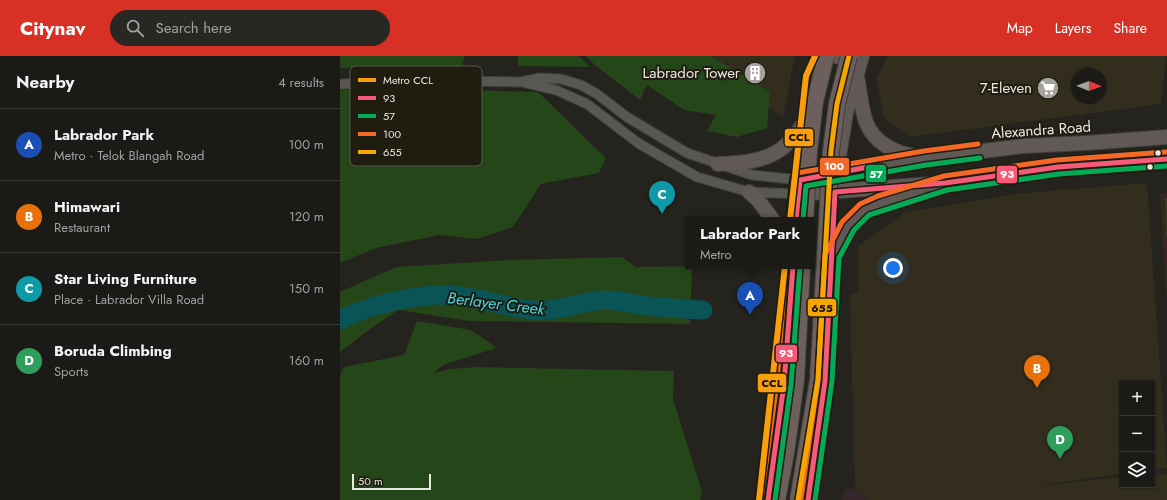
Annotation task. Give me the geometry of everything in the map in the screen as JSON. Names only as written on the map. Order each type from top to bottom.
[{"type":"highway","points":[[805,217],[809,151],[815,102],[826,56]]},
{"type":"highway","points":[[798,500],[818,380],[831,151],[837,104],[849,56]]},
{"type":"highway","points":[[777,500],[786,453],[796,380],[795,269]]},
{"type":"main road","points":[[796,217],[807,117],[820,56]]},
{"type":"main road","points":[[836,56],[844,58],[849,56]]},
{"type":"main road","points":[[809,494],[825,382],[836,173],[846,113],[856,72],[862,56]]},
{"type":"main road","points":[[856,72],[866,123],[871,131],[894,151],[905,155],[925,158]]},
{"type":"main road","points":[[718,164],[758,161],[774,154],[798,134],[807,117]]},
{"type":"main road","name":"Alexandra Road","points":[[800,180],[925,158],[1024,146],[1080,144],[1167,137]]},
{"type":"main road","points":[[799,194],[945,183],[1058,167],[1167,159]]},
{"type":"main road","points":[[832,256],[848,226],[865,209],[945,183]]},
{"type":"main road","points":[[749,192],[770,217]]},
{"type":"main road","points":[[768,500],[784,384],[795,269]]},
{"type":"main road","points":[[773,471],[797,475],[809,494]]},
{"type":"street","points":[[521,82],[540,78],[561,79],[581,85],[597,94],[640,125],[683,150],[718,164],[752,175],[800,180]]},
{"type":"street","points":[[482,81],[521,82],[540,86],[574,97],[587,104],[634,140],[666,160],[697,176],[749,192],[799,194]]},
{"type":"street","points":[[340,84],[350,84]]},
{"type":"street","points":[[634,140],[627,130],[628,125],[640,125]]},
{"type":"shaded area","points":[[689,56],[795,56],[783,117]]},
{"type":"shaded area","points":[[888,56],[1166,56],[1161,104],[909,137],[883,117],[877,78]]},
{"type":"shaded area","points":[[1147,183],[1167,468],[1155,470],[1155,380],[1119,380],[1119,474],[1034,486],[1119,477],[1119,488],[1155,488],[1155,474],[1159,473],[1167,475],[1167,500],[869,500],[855,491],[850,294],[858,293],[858,246],[906,212],[1024,193]]},
{"type":"shaded area","points":[[1167,193],[1167,302],[1160,194]]},
{"type":"shaded area","points":[[847,486],[869,500],[841,500]]},
{"type":"green space","points":[[340,56],[465,56],[462,66],[350,66],[350,68],[340,68]]},
{"type":"green space","points":[[518,56],[579,56],[590,67],[518,66]]},
{"type":"green space","points":[[586,56],[711,56],[770,92],[767,128],[737,137],[707,131],[716,115],[684,110],[647,85],[640,100],[596,66]]},
{"type":"green space","points":[[340,90],[350,90],[350,166],[482,166],[482,91],[538,92],[606,158],[599,173],[541,184],[513,227],[477,239],[439,235],[376,248],[340,263]]},
{"type":"green space","points":[[1165,198],[1167,198],[1167,237],[1166,237]]},
{"type":"green space","points":[[622,257],[636,267],[685,266],[685,269],[692,269],[690,324],[469,321],[398,310],[340,352],[340,292],[396,267],[509,260]]},
{"type":"green space","points":[[417,321],[471,330],[497,348],[445,364],[433,373],[450,369],[477,367],[674,371],[673,399],[702,492],[700,500],[340,500],[340,375],[344,367],[404,355]]},
{"type":"waterway","name":"Berlayer Creek","points":[[340,320],[385,303],[435,295],[467,297],[532,310],[551,310],[588,302],[607,300],[658,307],[703,310]]},
{"type":"metro line","name":"CCL","points":[[790,217],[806,76],[815,56]]},
{"type":"metro line","name":"CCL","points":[[759,500],[785,269]]},
{"type":"transit line","name":"655","points":[[798,500],[818,380],[831,151],[837,104],[849,56]]},
{"type":"transit line","name":"100","points":[[789,217],[793,179],[797,173],[924,151],[978,144]]},
{"type":"transit line","name":"100","points":[[801,499],[818,380],[825,255],[842,222],[860,204],[878,196],[944,176],[1057,160],[1166,152]]},
{"type":"transit line","name":"57","points":[[803,217],[806,186],[926,165],[980,158]]},
{"type":"transit line","name":"93","points":[[808,500],[825,381],[835,192],[945,183],[1058,167],[1167,159]]},
{"type":"transit line","name":"57","points":[[815,500],[832,381],[839,258],[854,230],[869,215],[947,190],[1059,174],[1167,166]]},
{"type":"transit line","name":"93","points":[[796,217],[800,180],[868,167]]},
{"type":"transit line","name":"100","points":[[761,499],[777,383],[786,269]]},
{"type":"transit line","name":"93","points":[[768,500],[784,384],[793,269]]},
{"type":"transit line","name":"57","points":[[775,500],[791,385],[800,269]]},
{"type":"place","name":"Labrador Tower","points":[[755,73]]},
{"type":"place","name":"7-Eleven","points":[[1048,88]]},
{"type":"place","name":"Star Living Furniture","points":[[662,214]]},
{"type":"place","name":"Labrador Park","points":[[750,315]]},
{"type":"place","name":"Himawari","points":[[1037,388]]},
{"type":"place","name":"Boruda Climbing","points":[[1060,459]]}]
